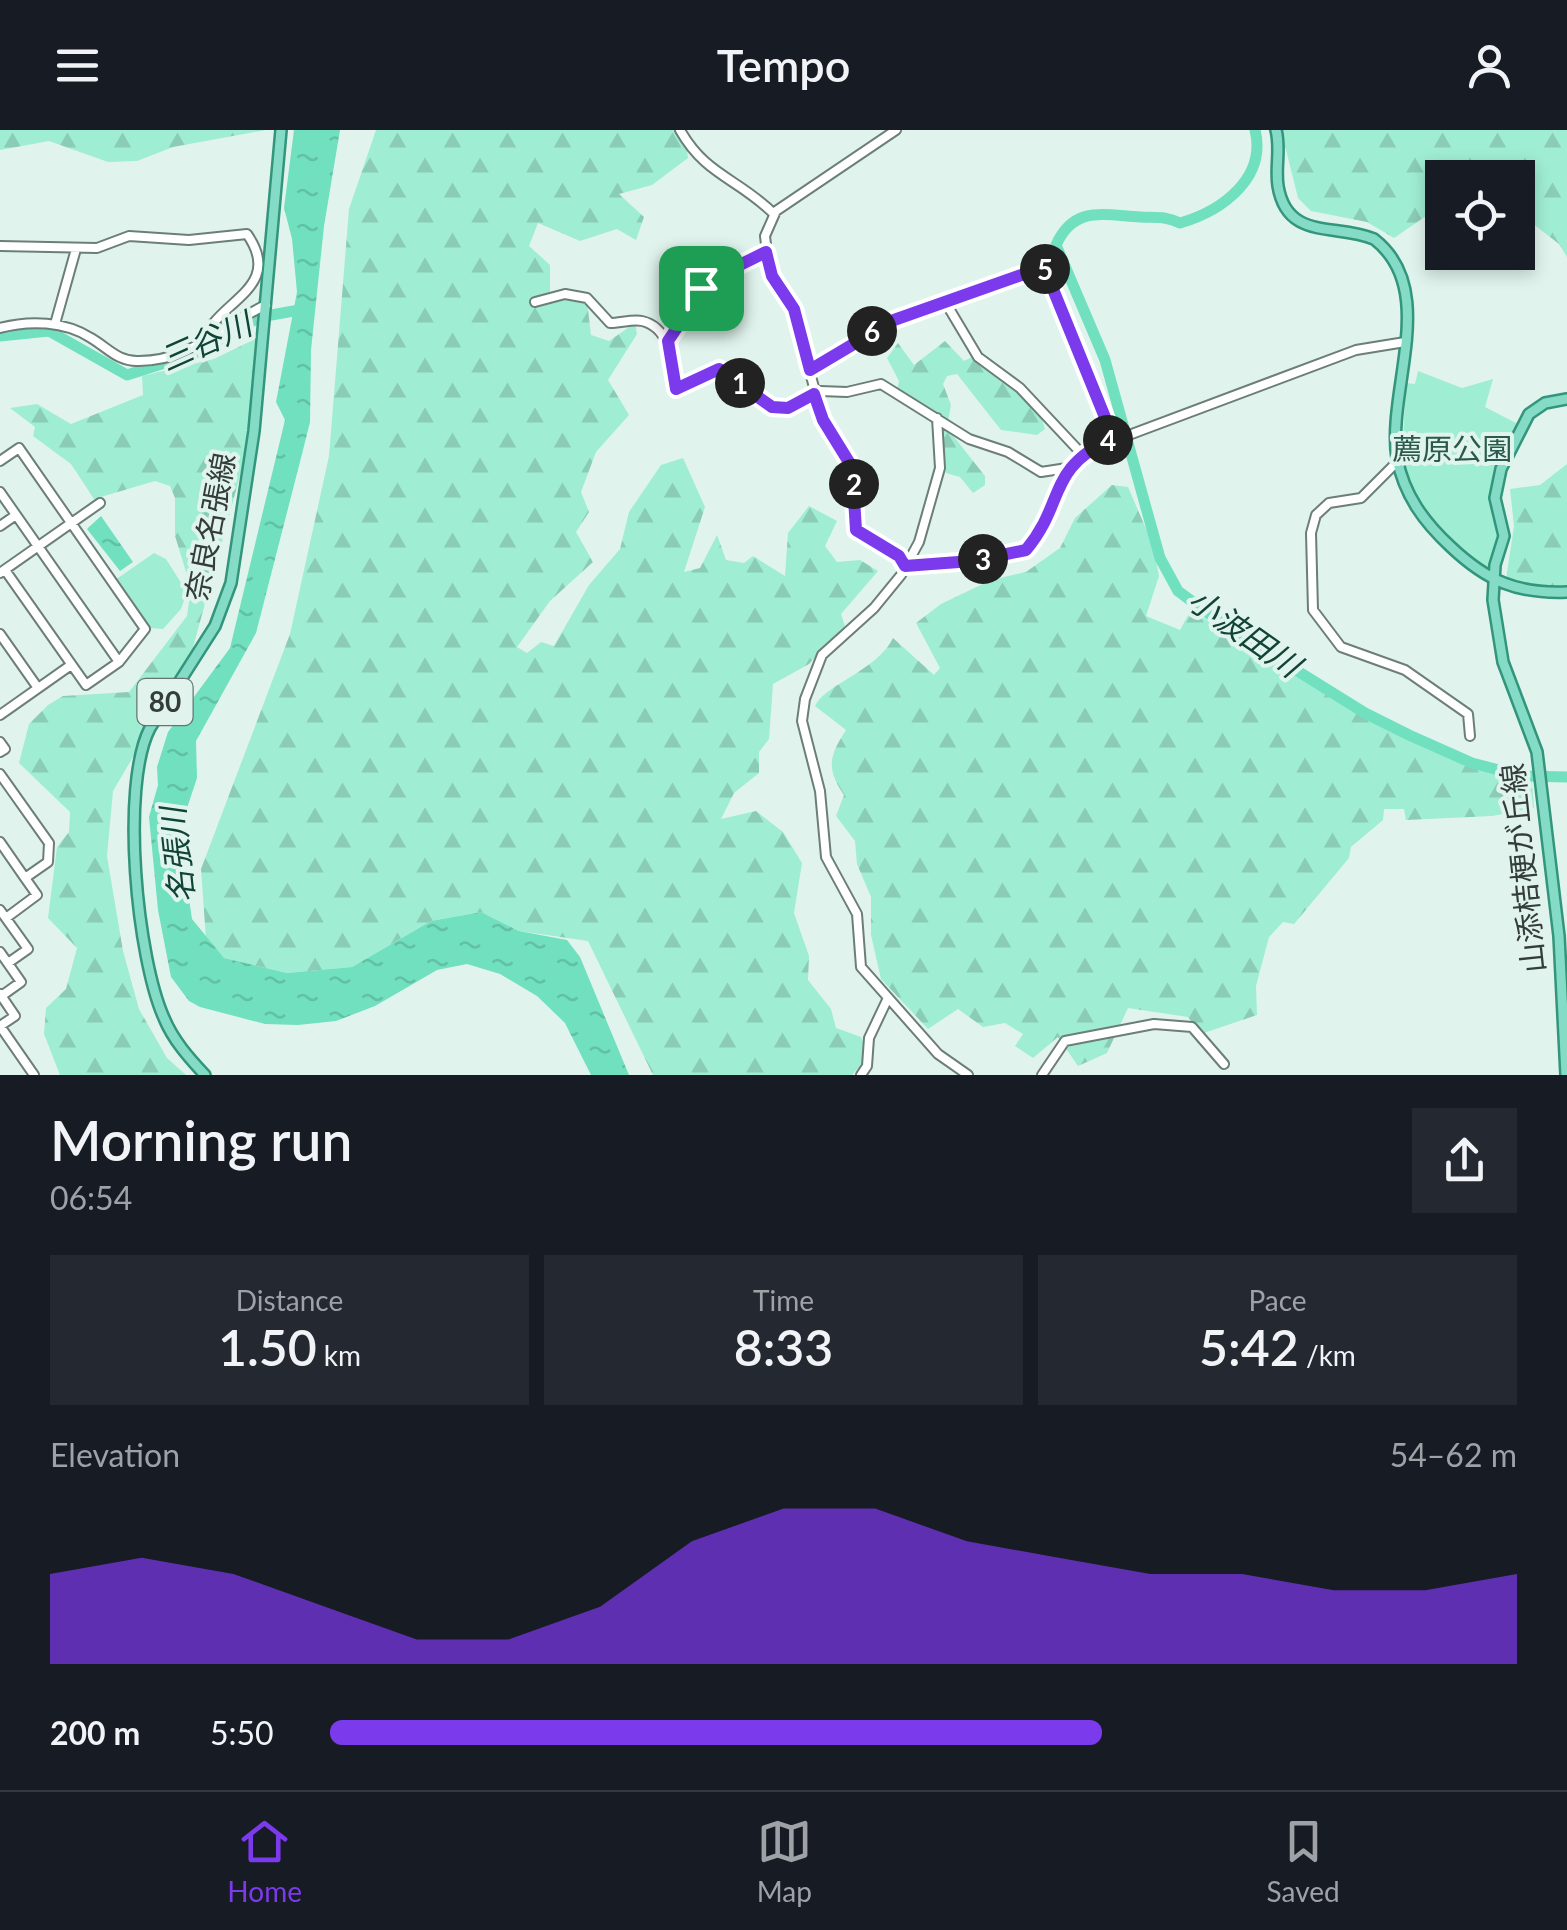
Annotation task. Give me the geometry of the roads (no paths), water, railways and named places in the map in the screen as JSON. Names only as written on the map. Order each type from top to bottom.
[{"type":"main road","name":"奈良名張線","points":[[205,1075],[171,1032],[153,985],[135,865],[135,775],[140,746],[226,602],[252,446],[281,130]]},
{"type":"main road","points":[[1276,130],[1278,185],[1288,212],[1310,228],[1358,233],[1380,244],[1404,295],[1406,342],[1398,461],[1423,518],[1494,582],[1532,592],[1567,592]]},
{"type":"main road","name":"山添桔梗が丘線","points":[[1566,1075],[1559,936],[1538,762],[1531,727],[1503,662],[1494,582],[1504,536],[1495,498],[1501,470],[1526,417],[1545,403],[1567,399]]},
{"type":"street","points":[[680,130],[704,164],[744,187],[774,214]]},
{"type":"street","points":[[896,130],[774,214],[766,230],[766,252],[772,276],[794,309],[823,420],[852,467],[856,530],[899,556],[905,566]]},
{"type":"street","points":[[0,246],[97,248],[129,236],[189,240],[246,234],[256,260],[251,292],[206,332],[204,344]]},
{"type":"street","points":[[55,324],[76,249]]},
{"type":"street","points":[[766,252],[709,280],[668,341],[676,389],[719,369],[772,407],[788,408],[814,394],[881,384],[969,438],[1008,452],[1041,472],[1067,468]]},
{"type":"street","points":[[810,370],[864,335],[1044,267],[1114,437]]},
{"type":"street","points":[[535,302],[565,294],[587,298],[606,321],[640,320],[668,341]]},
{"type":"street","points":[[947,304],[978,357],[1020,388],[1080,453]]},
{"type":"street","points":[[0,328],[55,324],[89,336],[122,360],[166,358],[204,344],[266,308]]},
{"type":"street","points":[[905,566],[972,561],[1026,550],[1048,513],[1067,468],[1080,453],[1114,437],[1356,350],[1406,342]]},
{"type":"street","points":[[937,418],[940,468],[930,492],[928,515],[905,566],[874,608],[822,655],[805,699],[802,721],[820,792],[826,857],[857,914],[861,967],[938,1054],[968,1075]]},
{"type":"street","points":[[0,461],[19,448],[72,523],[145,628],[119,662],[86,686],[2,571],[38,547],[72,523],[100,503]]},
{"type":"street","points":[[1398,461],[1362,498],[1329,503],[1316,514],[1310,532],[1313,610],[1341,647],[1405,670],[1464,710],[1470,717],[1470,736]]},
{"type":"street","points":[[0,492],[119,662]]},
{"type":"street","points":[[0,526],[16,515]]},
{"type":"street","points":[[0,634],[38,688]]},
{"type":"street","points":[[2,710],[71,665]]},
{"type":"street","points":[[0,742],[5,749],[0,752]]},
{"type":"street","points":[[0,774],[49,843],[48,862],[25,878]]},
{"type":"street","points":[[0,842],[38,895],[3,914],[28,949],[8,963]]},
{"type":"street","points":[[0,952],[21,982],[0,996],[15,1016],[0,1026],[34,1075]]},
{"type":"street","points":[[861,1075],[868,1066],[870,1038],[887,1000]]},
{"type":"street","points":[[1042,1075],[1064,1041],[1154,1024],[1192,1027],[1224,1064]]},
{"type":"water","name":"名張川","points":[[294,130],[340,130],[324,226],[311,350],[310,422],[256,633],[196,741],[197,778],[179,832],[192,919],[224,958],[287,973],[352,967],[431,921],[481,912],[519,931],[567,940],[580,957],[629,1075],[591,1075],[565,1023],[537,996],[500,974],[467,964],[437,970],[375,1006],[336,1021],[298,1025],[265,1024],[200,1007],[189,1001],[171,977],[158,910],[149,817],[158,785],[157,767],[168,732],[230,648],[285,420],[276,402],[297,292],[292,239],[284,208]]},
{"type":"water","points":[[101,516],[133,562],[120,571],[87,529]]},
{"type":"waterway","name":"小波田川","points":[[1255,130],[1257,147],[1248,177],[1238,190],[1211,210],[1180,223],[1161,218],[1091,215],[1072,223],[1056,245],[1105,360],[1160,558],[1178,591],[1228,628],[1365,713],[1472,763],[1522,776],[1567,777]]},
{"type":"waterway","name":"三谷川","points":[[0,336],[49,331],[127,375],[196,353],[260,317],[305,309]]},
{"type":"park label","name":"薦原公園","points":[[1452,450]]}]
